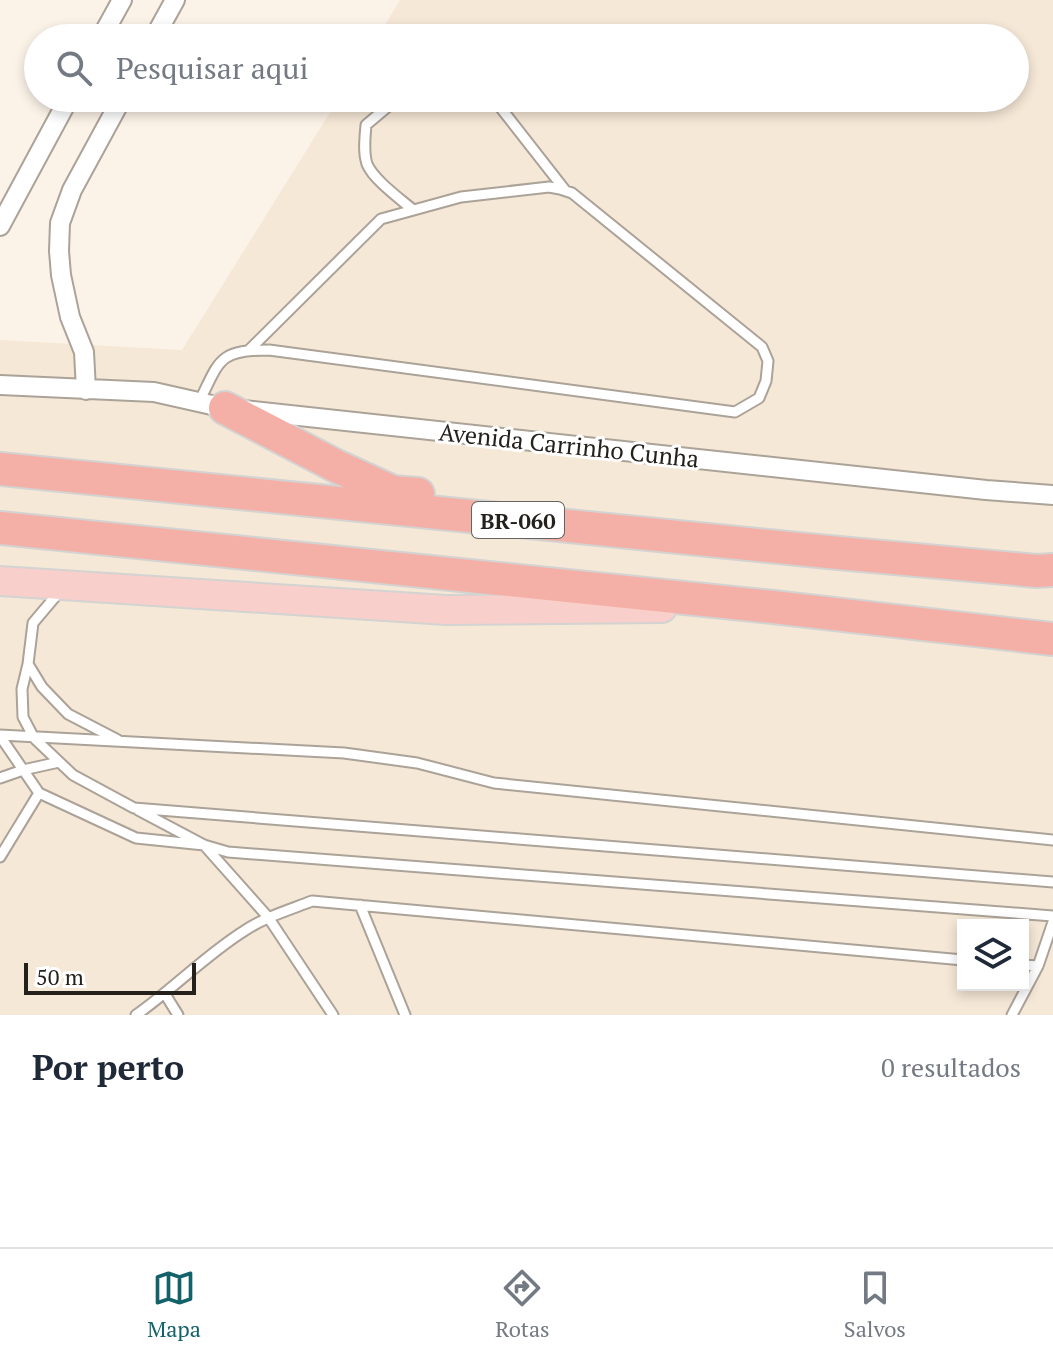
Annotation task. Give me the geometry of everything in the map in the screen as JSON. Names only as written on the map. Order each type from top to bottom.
[{"type":"highway","points":[[212,405],[393,492],[710,520],[828,552]]},
{"type":"highway","name":"BR-060","points":[[0,469],[828,552],[1053,570]]},
{"type":"highway","points":[[0,528],[773,607],[1053,639]]},
{"type":"main road","points":[[0,581],[446,610],[773,607]]},
{"type":"street","points":[[109,24],[122,0]]},
{"type":"street","points":[[162,24],[175,0]]},
{"type":"street","points":[[0,226],[61,112]]},
{"type":"street","points":[[86,390],[84,352],[70,317],[61,275],[60,223],[72,190],[114,112]]},
{"type":"street","name":"Avenida Carrinho Cunha","points":[[0,385],[154,392],[212,405],[1053,495]]},
{"type":"lane","points":[[381,112],[366,125],[368,165],[412,209]]},
{"type":"lane","points":[[212,405],[219,363],[234,352],[249,350],[269,350],[735,412],[759,398],[766,381],[768,361],[762,347],[566,190],[504,112]]},
{"type":"lane","points":[[249,350],[381,219],[461,197],[549,187],[566,190]]},
{"type":"lane","points":[[65,586],[33,623],[22,689],[23,717],[34,738],[73,775],[204,845],[268,917],[333,1015]]},
{"type":"lane","points":[[28,664],[42,687],[68,714],[122,742]]},
{"type":"lane","points":[[0,735],[344,753],[417,763],[494,783],[1053,840]]},
{"type":"lane","points":[[0,735],[39,793],[136,838],[204,845],[228,852],[1053,916]]},
{"type":"lane","points":[[0,778],[59,762]]},
{"type":"lane","points":[[0,857],[39,793]]},
{"type":"lane","points":[[134,808],[1053,882]]},
{"type":"lane","points":[[136,1015],[227,942],[268,917],[312,901],[957,959]]},
{"type":"lane","points":[[360,905],[405,1015]]},
{"type":"lane","points":[[1012,1015],[1038,966],[1053,922]]},
{"type":"lane","points":[[1029,965],[1038,966]]},
{"type":"lane","points":[[165,994],[178,1015]]},
{"type":"shaded area","points":[[400,0],[1053,0],[1053,1015],[0,1015],[0,340],[182,350],[330,112],[1029,112],[1029,24],[385,24]]}]
